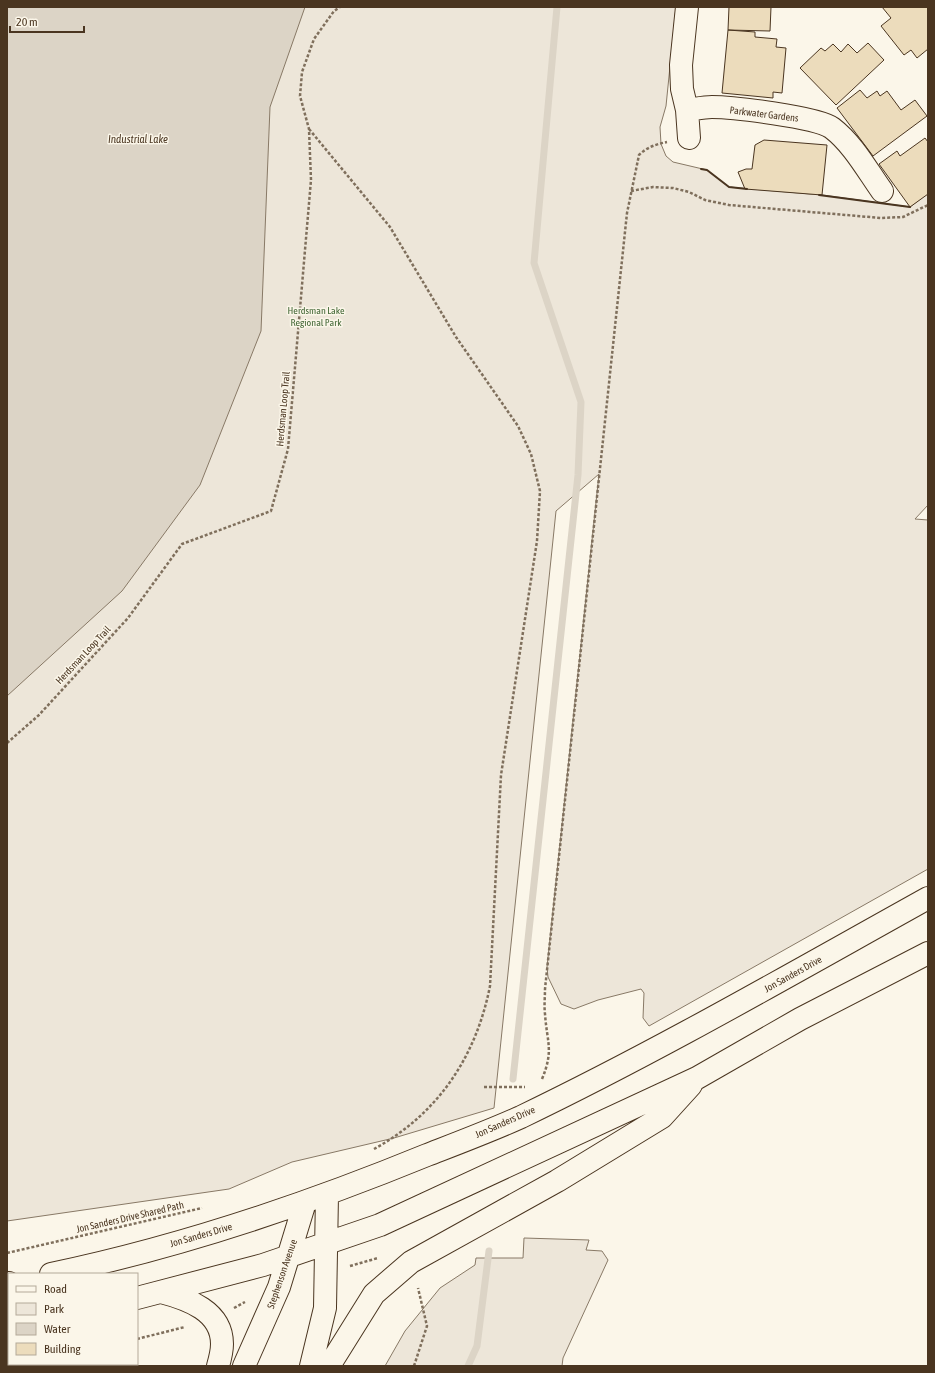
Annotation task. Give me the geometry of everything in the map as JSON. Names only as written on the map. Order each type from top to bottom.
[{"type":"main road","points":[[687,7],[681,65],[682,89],[687,110],[689,138]]},
{"type":"main road","name":"Parkwater Gardens","points":[[687,110],[712,107],[774,113],[805,119],[831,127],[849,144],[882,191]]},
{"type":"main road","name":"Jon Sanders Drive","points":[[56,1273],[119,1260],[262,1218],[327,1195],[518,1118],[691,1030],[928,898]]},
{"type":"main road","points":[[138,1298],[263,1265],[380,1225],[697,1078],[800,1019],[928,954]]},
{"type":"main road","points":[[330,1366],[374,1294],[411,1262],[557,1181],[662,1117],[697,1078]]},
{"type":"main road","points":[[311,1366],[325,1308],[327,1195]]},
{"type":"main road","name":"Stephenson Avenue","points":[[244,1366],[279,1287],[305,1202]]},
{"type":"main road","points":[[161,1292],[190,1301],[204,1310],[215,1320],[221,1332],[222,1345],[218,1366]]},
{"type":"path","name":"Herdsman Loop Trail","points":[[7,743],[39,715],[128,618],[182,544],[271,511],[288,449],[311,180],[309,129],[300,96],[302,72],[314,39],[334,11],[340,7]]},
{"type":"path","points":[[309,129],[390,227],[456,337],[518,426],[531,454],[540,491],[537,541],[501,774],[490,986],[485,1008],[477,1033],[449,1085],[440,1097],[430,1108],[394,1138],[367,1152]]},
{"type":"path","points":[[539,1082],[547,1066],[550,1050],[545,1014],[545,989],[627,213],[637,161],[643,150],[655,145],[689,138]]},
{"type":"path","points":[[631,191],[653,187],[673,188],[689,192],[704,200],[729,205],[881,218],[903,217],[928,205]]},
{"type":"path","points":[[484,1087],[528,1087]]},
{"type":"path","name":"Jon Sanders Drive Shared Path","points":[[7,1253],[210,1207]]},
{"type":"path","points":[[414,1366],[427,1326],[417,1284]]},
{"type":"green space","name":"Herdsman Lake Regional Park","points":[[7,7],[676,7],[666,106],[660,127],[661,144],[666,156],[673,162],[707,170],[729,187],[822,195],[910,207],[928,193],[928,505],[915,519],[928,520],[928,869],[649,1026],[643,1018],[644,993],[641,989],[598,1000],[574,1009],[561,1004],[548,977],[547,967],[599,474],[556,511],[494,1108],[394,1138],[292,1162],[229,1189],[7,1221]]},
{"type":"green space","points":[[524,1238],[589,1240],[586,1250],[602,1251],[608,1260],[563,1358],[562,1366],[385,1366],[405,1331],[440,1288],[475,1265],[476,1258],[523,1258]]},
{"type":"water","name":"Industrial Lake","points":[[7,7],[305,7],[270,107],[261,331],[200,485],[122,591],[7,696]]},
{"type":"building","points":[[729,7],[771,7],[770,31],[728,30]]},
{"type":"building","points":[[882,7],[928,7],[928,49],[917,58],[911,50],[904,55],[881,26],[891,18]]},
{"type":"building","points":[[728,30],[755,32],[755,37],[777,39],[776,47],[786,48],[782,93],[773,92],[773,98],[722,93]]},
{"type":"building","points":[[868,43],[884,60],[836,105],[800,68],[821,48],[825,51],[833,44],[841,52],[848,44],[857,53]]},
{"type":"building","points":[[860,90],[867,98],[877,91],[880,96],[887,91],[901,110],[915,100],[927,116],[873,156],[837,108]]},
{"type":"building","points":[[925,138],[928,142],[928,194],[910,207],[879,164],[897,151],[900,156]]},
{"type":"building","points":[[764,140],[827,145],[822,195],[745,189],[738,172],[746,169],[752,169],[755,145]]},
{"type":"waterway","points":[[513,1079],[578,475],[581,402],[534,263],[557,7]]},
{"type":"waterway","points":[[468,1366],[477,1346],[489,1251]]},
{"type":"wall","points":[[701,169],[707,170],[729,187],[747,189]]},
{"type":"wall","points":[[819,195],[910,207]]}]
